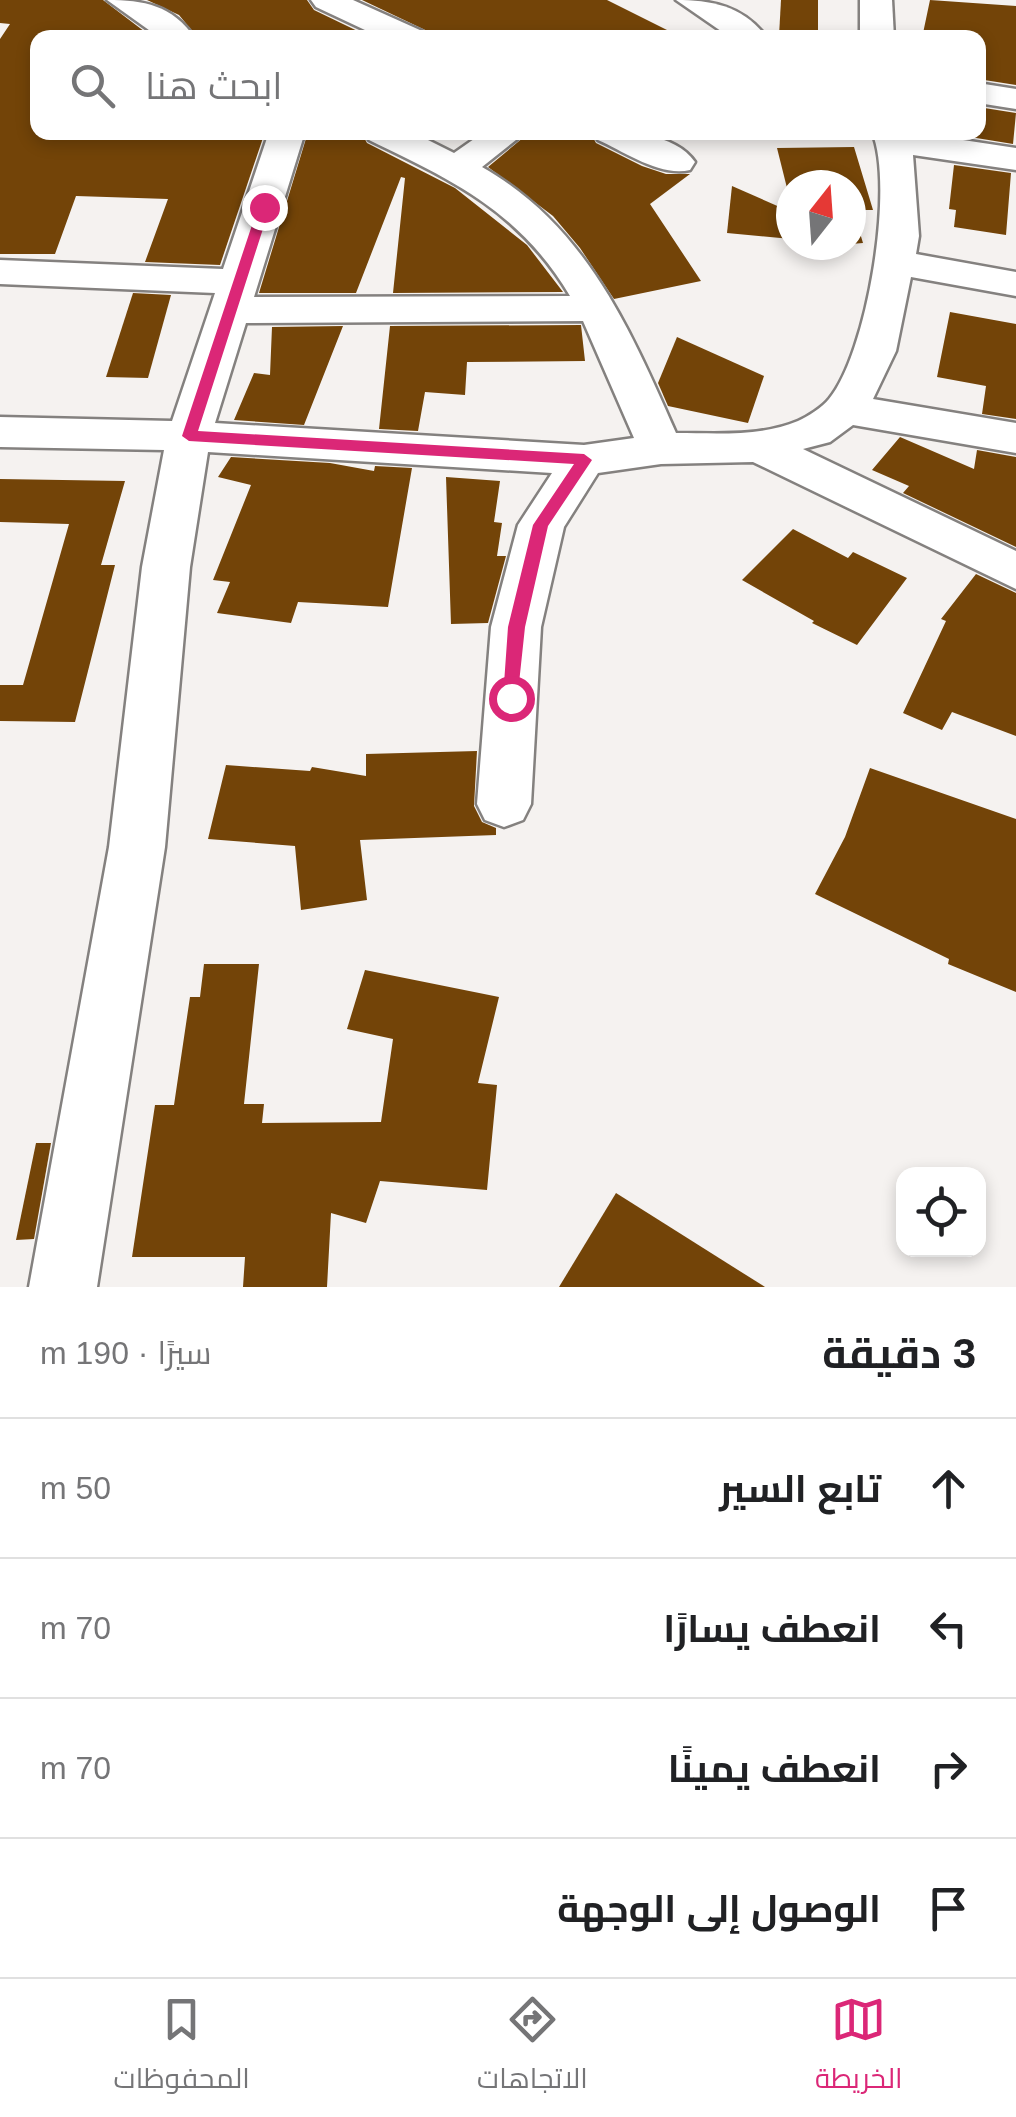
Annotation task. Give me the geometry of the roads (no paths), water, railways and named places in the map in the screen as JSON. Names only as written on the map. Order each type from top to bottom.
[{"type":"street","points":[[124,0],[171,30]]},
{"type":"street","points":[[328,0],[382,30]]},
{"type":"street","points":[[692,0],[739,30]]},
{"type":"street","points":[[876,0],[878,30]]},
{"type":"street","points":[[986,94],[1016,99]]},
{"type":"street","points":[[63,1287],[138,846],[166,566],[189,436],[284,140]]},
{"type":"street","points":[[399,140],[457,168],[533,221],[576,271],[597,308],[661,449]]},
{"type":"street","points":[[457,168],[497,140]]},
{"type":"street","points":[[629,140],[677,162]]},
{"type":"street","points":[[0,432],[189,436],[584,460],[661,449],[759,447],[814,431],[846,409],[875,350],[900,236],[892,140]]},
{"type":"street","points":[[908,140],[1016,160]]},
{"type":"street","points":[[895,262],[1016,284]]},
{"type":"street","points":[[0,272],[235,296],[597,308]]},
{"type":"street","points":[[846,409],[1016,438]]},
{"type":"street","points":[[759,447],[1016,571]]},
{"type":"street","points":[[504,804],[516,627],[540,525],[584,460]]}]
